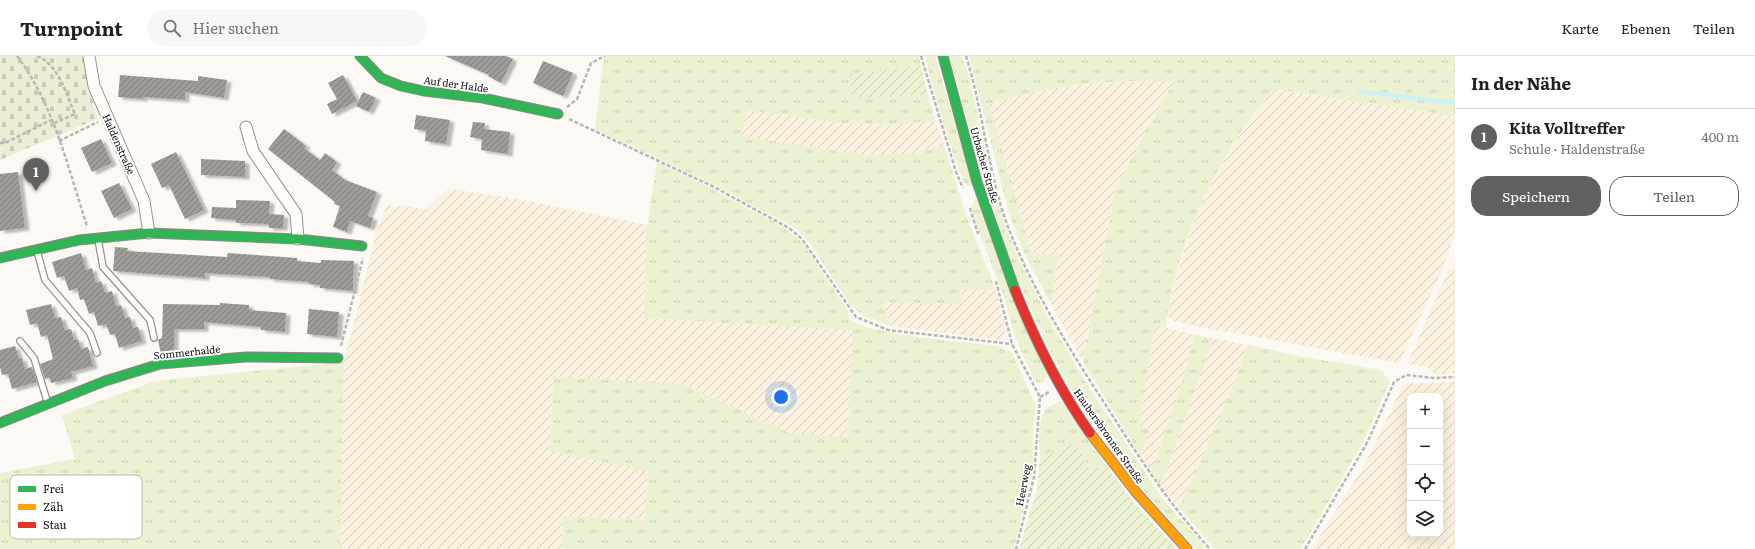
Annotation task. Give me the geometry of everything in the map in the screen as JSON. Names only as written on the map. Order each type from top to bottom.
[{"type":"street","name":"Haldenstraße","points":[[89,56],[94,86],[144,201],[149,233]]},
{"type":"street","name":"Auf der Halde","points":[[360,56],[381,78],[401,86],[424,91],[483,98],[558,114]]},
{"type":"street","name":"Urbacher Straße","points":[[943,56],[979,189],[1011,279]]},
{"type":"street","points":[[246,127],[253,150],[296,214],[298,239]]},
{"type":"street","points":[[0,258],[36,249],[94,238],[149,233],[298,239],[362,246]]},
{"type":"street","name":"Haubersbronner Straße","points":[[1011,279],[1034,333],[1060,386],[1088,428],[1141,500],[1187,549]]},
{"type":"street","name":"Sommerhalde","points":[[0,423],[132,371],[160,364],[246,357],[338,358]]},
{"type":"lane","name":"Sommerhalde","points":[[94,238],[103,267],[150,320],[154,338]]},
{"type":"lane","points":[[36,249],[45,280],[90,333],[97,353]]},
{"type":"lane","points":[[20,341],[34,358],[48,404]]},
{"type":"path","points":[[17,56],[41,93],[94,238]]},
{"type":"path","points":[[37,56],[44,59],[57,72],[75,114],[52,124]]},
{"type":"path","points":[[577,98],[591,63],[605,56]]},
{"type":"path","points":[[966,56],[972,75],[996,184],[1010,231],[1032,278],[1074,356],[1156,483],[1191,528],[1210,549]]},
{"type":"path","name":"Heerweg","points":[[558,114],[714,187],[789,228],[802,239],[856,317],[888,330],[1012,344],[1040,397],[1034,477],[1016,549]]},
{"type":"path","points":[[59,141],[107,118]]},
{"type":"path","points":[[0,143],[5,143],[51,120]]},
{"type":"path","points":[[338,358],[363,260]]},
{"type":"path","points":[[1305,549],[1368,442],[1394,382],[1406,375],[1434,378],[1455,377]]},
{"type":"shaded area","points":[[1175,80],[1116,187],[1083,362],[1051,304],[1058,255],[1031,252],[988,104],[1035,91],[1097,83]]},
{"type":"shaded area","points":[[1274,89],[1455,116],[1455,232],[1443,268],[1399,363],[1190,325],[1172,320],[1167,315],[1178,270],[1194,221],[1215,176],[1243,129]]},
{"type":"shaded area","points":[[747,110],[843,123],[894,125],[935,120],[944,145],[916,154],[863,155],[740,137]]},
{"type":"shaded area","points":[[448,189],[523,200],[647,225],[644,318],[854,330],[847,438],[790,433],[683,384],[553,376],[550,450],[648,470],[645,520],[563,516],[562,549],[340,549],[344,362],[376,233],[387,205],[427,209]]},
{"type":"shaded area","points":[[1455,268],[1455,373],[1436,375],[1426,366],[1407,364],[1449,269]]},
{"type":"shaded area","points":[[961,289],[996,290],[1005,327],[1005,336],[999,340],[891,326],[882,302],[962,304]]},
{"type":"shaded area","points":[[1155,325],[1194,335],[1182,383],[1151,472],[1140,455],[1149,432],[1139,423]]},
{"type":"shaded area","points":[[1213,338],[1248,345],[1223,410],[1179,508],[1161,486]]},
{"type":"shaded area","points":[[1455,382],[1455,549],[1312,549],[1366,462],[1402,387],[1409,383]]},
{"type":"green space","points":[[0,56],[83,56],[97,119],[0,160]]},
{"type":"green space","points":[[604,56],[919,56],[921,66],[849,74],[853,97],[928,95],[935,120],[894,125],[843,123],[748,110],[740,136],[863,155],[916,154],[944,145],[967,218],[996,290],[961,289],[962,304],[882,302],[891,326],[863,316],[850,304],[809,242],[797,229],[714,185],[595,129]]},
{"type":"green space","points":[[925,56],[935,56],[973,185],[969,187],[963,181],[950,144]]},
{"type":"green space","points":[[949,56],[961,56],[968,73],[991,175],[989,179],[984,178]]},
{"type":"green space","points":[[969,56],[1455,56],[1455,116],[1274,89],[1242,130],[1216,175],[1193,224],[1183,250],[1170,301],[1166,327],[1155,326],[1139,423],[1150,432],[1140,455],[1083,362],[1116,187],[1174,81],[1104,82],[1034,92],[989,104],[1031,252],[1058,255],[1051,304],[1024,253],[1009,214]]},
{"type":"green space","points":[[921,66],[928,95],[853,98],[849,74]]},
{"type":"green space","points":[[657,162],[712,189],[783,227],[802,242],[848,311],[849,319],[860,325],[898,334],[998,346],[1011,351],[1036,406],[1033,427],[1033,468],[1014,549],[562,549],[563,516],[645,520],[648,471],[550,451],[553,376],[683,384],[790,433],[847,437],[853,330],[644,318],[647,225]]},
{"type":"green space","points":[[992,192],[998,201],[1007,231],[1019,259],[1047,316],[1085,381],[1162,498],[1207,549],[1197,549],[1161,511],[1127,471],[1081,407],[1047,343],[1015,272],[989,194]]},
{"type":"green space","points":[[974,200],[978,200],[1047,374],[1045,382],[1037,383],[1033,378],[1015,337],[1004,297],[978,229],[972,208]]},
{"type":"green space","points":[[1194,335],[1213,338],[1161,486],[1151,472],[1182,383]]},
{"type":"green space","points":[[1248,345],[1298,356],[1381,370],[1390,381],[1364,440],[1301,549],[1215,549],[1179,508],[1223,410]]},
{"type":"green space","points":[[344,362],[340,549],[0,549],[0,473],[75,459],[62,415],[155,381]]},
{"type":"green space","points":[[1061,402],[1066,405],[1105,464],[1091,472],[1076,443],[1040,457],[1040,423],[1042,415],[1052,404]]},
{"type":"green space","points":[[1076,443],[1091,472],[1105,464],[1134,503],[1177,549],[1019,549],[1037,490],[1040,457]]},
{"type":"building","points":[[445,56],[506,56],[513,59],[501,83],[488,76],[489,75]]},
{"type":"building","points":[[543,61],[573,73],[563,96],[533,83]]},
{"type":"building","points":[[120,75],[198,81],[198,76],[227,80],[224,98],[185,92],[185,100],[143,97],[143,99],[118,97]]},
{"type":"building","points":[[343,75],[357,101],[332,114],[327,104],[337,99],[328,83]]},
{"type":"building","points":[[363,92],[376,98],[369,112],[356,106]]},
{"type":"building","points":[[416,115],[450,120],[446,144],[425,141],[426,131],[414,129]]},
{"type":"building","points":[[473,122],[485,123],[484,129],[510,132],[508,154],[481,150],[482,139],[470,137]]},
{"type":"building","points":[[284,129],[306,146],[304,148],[320,160],[325,153],[337,162],[332,170],[345,180],[377,192],[368,216],[373,218],[370,228],[350,221],[347,232],[333,227],[340,206],[334,204],[335,202],[268,149]]},
{"type":"building","points":[[101,139],[112,163],[92,172],[81,148]]},
{"type":"building","points":[[176,152],[204,210],[185,219],[169,185],[162,188],[151,164]]},
{"type":"building","points":[[201,159],[245,161],[245,177],[201,175]]},
{"type":"building","points":[[18,172],[25,228],[0,231],[0,174]]},
{"type":"building","points":[[119,183],[132,209],[114,218],[101,191]]},
{"type":"building","points":[[236,200],[270,201],[269,214],[284,215],[283,228],[269,228],[269,224],[236,223],[236,220],[211,218],[212,207],[236,208]]},
{"type":"building","points":[[115,247],[128,248],[127,251],[227,257],[228,253],[297,258],[297,261],[321,263],[321,260],[354,261],[353,291],[320,288],[320,285],[309,284],[309,282],[270,279],[270,277],[205,273],[205,278],[113,271]]},
{"type":"building","points":[[81,253],[86,270],[92,268],[96,283],[101,281],[105,293],[112,291],[116,306],[121,305],[125,318],[130,317],[133,328],[138,327],[142,341],[119,348],[115,334],[110,335],[106,324],[98,326],[94,312],[89,314],[84,299],[80,300],[77,288],[69,291],[64,276],[57,278],[52,262]]},
{"type":"building","points":[[220,303],[249,305],[249,310],[286,313],[285,332],[261,330],[261,327],[204,322],[204,329],[174,329],[174,352],[161,354],[158,340],[162,338],[163,304],[220,305]]},
{"type":"building","points":[[51,304],[55,318],[61,317],[65,330],[71,329],[74,340],[78,339],[81,349],[88,347],[93,366],[71,372],[73,378],[51,383],[50,378],[45,379],[40,364],[53,359],[47,335],[41,337],[37,323],[30,325],[26,310]]},
{"type":"building","points":[[309,309],[339,312],[337,337],[307,334]]},
{"type":"building","points":[[15,346],[19,359],[22,358],[25,369],[32,367],[37,382],[12,389],[8,374],[2,375],[0,367],[0,350]]},
{"type":"waterway","points":[[1359,91],[1455,103]]},
{"type":"traffic: fast","points":[[360,56],[381,78],[401,86],[424,91],[483,98],[558,114]]},
{"type":"traffic: fast","points":[[943,56],[977,182],[1015,290]]},
{"type":"traffic: fast","points":[[0,258],[79,240],[149,233],[298,239],[362,246]]},
{"type":"traffic: fast","points":[[0,423],[105,381],[160,364],[246,357],[338,358]]},
{"type":"traffic: slow","points":[[1090,433],[1135,491],[1187,549]]},
{"type":"traffic: jam","points":[[1015,290],[1048,364],[1090,433]]},
{"type":"place","name":"Kita Volltreffer","points":[[36,191]]}]
